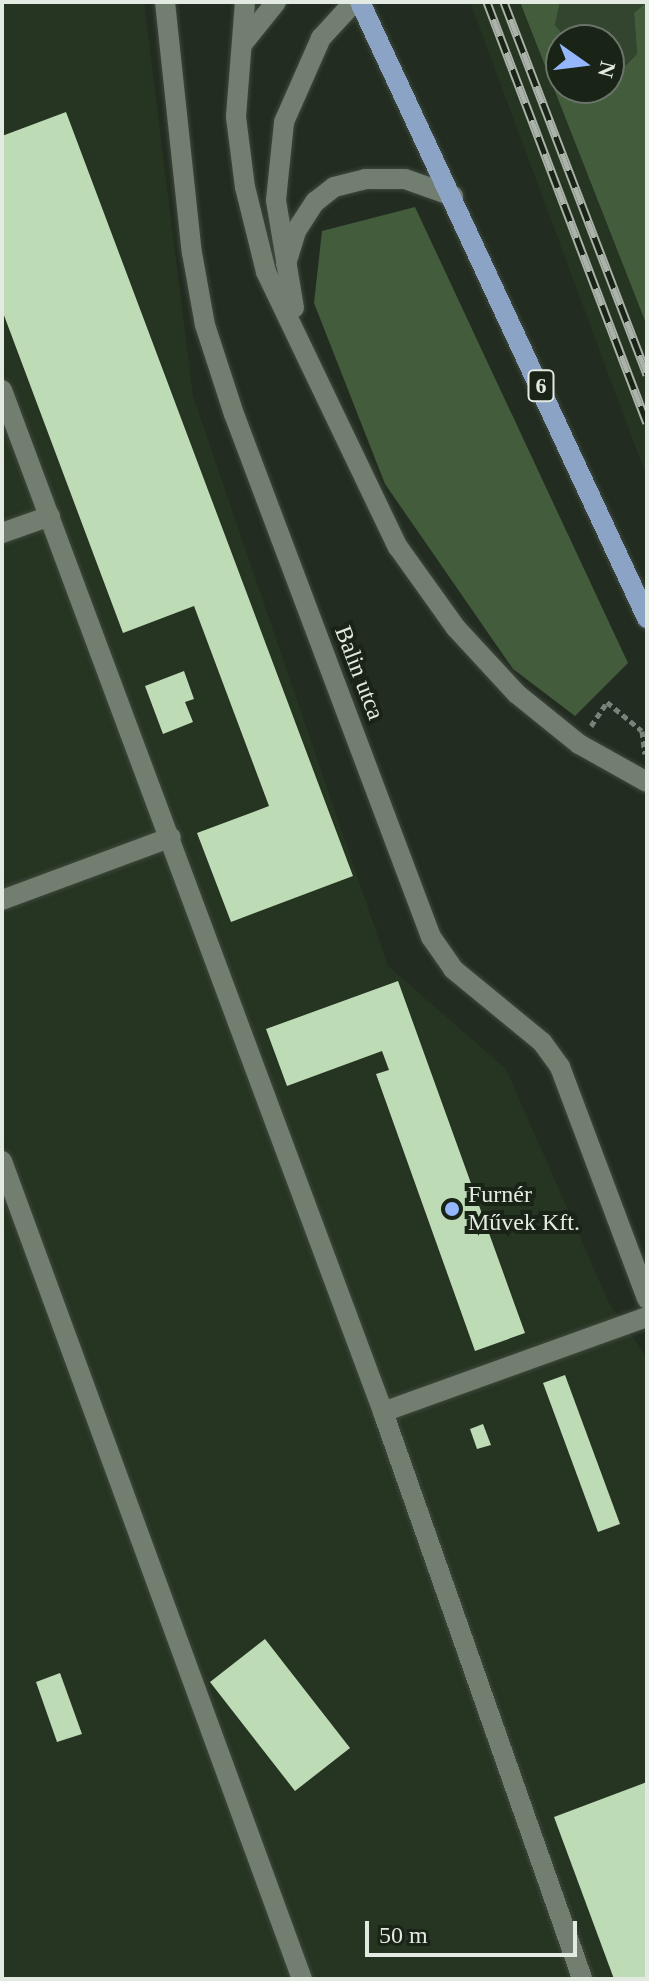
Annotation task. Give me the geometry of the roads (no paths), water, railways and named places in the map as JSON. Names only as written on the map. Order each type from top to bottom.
[{"type":"main road","name":"6","points":[[360,2],[647,618]]},
{"type":"street","name":"Balin utca","points":[[165,2],[192,253],[205,325],[234,414],[431,937],[453,969],[542,1042],[560,1067],[647,1299]]},
{"type":"street","points":[[245,2],[236,117],[245,187],[266,272],[398,547],[456,628],[517,694],[579,744],[647,782]]},
{"type":"street","points":[[240,48],[256,21],[276,2]]},
{"type":"street","points":[[306,354],[284,272],[276,200],[284,122],[321,38],[354,2]]},
{"type":"street","points":[[284,272],[296,231],[315,202],[334,187],[365,179],[405,179],[453,196]]},
{"type":"street","points":[[2,390],[383,1412],[582,1978]]},
{"type":"street","points":[[2,533],[50,516]]},
{"type":"street","points":[[2,900],[171,837]]},
{"type":"street","points":[[2,1161],[302,1979]]},
{"type":"street","points":[[383,1412],[647,1317]]},
{"type":"railway","points":[[487,2],[647,423]]},
{"type":"railway","points":[[504,2],[647,374]]},
{"type":"place","name":"Furnér Művek Kft.","points":[[452,1209]]}]
